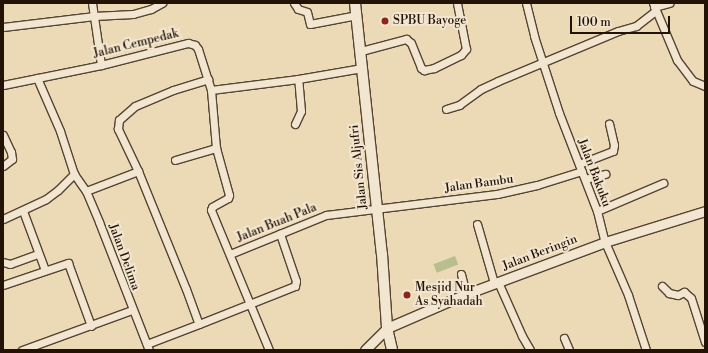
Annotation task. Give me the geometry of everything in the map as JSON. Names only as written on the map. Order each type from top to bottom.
[{"type":"main road","name":"Jalan Sis Aljufri","points":[[355,3],[377,209],[387,328],[392,350]]},
{"type":"street","points":[[92,3],[101,65]]},
{"type":"street","points":[[3,27],[94,16],[133,14],[151,9],[162,3]]},
{"type":"street","points":[[294,3],[298,9],[307,12],[310,24],[357,15]]},
{"type":"street","points":[[360,51],[406,39],[411,43],[419,65],[424,70],[434,68],[461,55],[466,47],[457,3]]},
{"type":"street","name":"Jalan Bakuku","points":[[526,3],[534,36],[559,113],[597,211],[605,242],[628,294],[646,350]]},
{"type":"street","points":[[446,109],[459,105],[489,85],[618,31],[636,26],[654,7],[669,3]]},
{"type":"street","points":[[654,7],[677,60],[687,76],[693,81],[705,86]]},
{"type":"street","name":"Jalan Cempedak","points":[[3,85],[101,65],[183,43],[192,43],[198,49],[211,90]]},
{"type":"street","points":[[211,90],[298,79],[362,68]]},
{"type":"street","name":"Jalan Delima","points":[[37,78],[60,131],[74,174],[86,191],[132,310],[148,347]]},
{"type":"street","points":[[199,324],[138,171],[117,127],[119,120],[135,106],[173,90],[208,79]]},
{"type":"street","points":[[295,124],[301,111],[298,79]]},
{"type":"street","name":"Jalan Buah Pala","points":[[211,90],[216,148],[229,195],[228,198],[212,207],[211,210],[269,350]]},
{"type":"street","name":"Jalan Bambu","points":[[333,214],[498,194],[537,185],[613,151],[614,145],[609,124]]},
{"type":"street","points":[[3,135],[11,152],[12,159],[3,166]]},
{"type":"street","points":[[175,160],[216,148]]},
{"type":"street","points":[[86,191],[138,171]]},
{"type":"street","points":[[3,219],[23,211],[55,193],[74,174]]},
{"type":"street","points":[[585,180],[605,174]]},
{"type":"street","points":[[597,211],[663,183]]},
{"type":"street","points":[[23,211],[45,270]]},
{"type":"street","name":"Jalan Beringin","points":[[387,328],[496,282],[605,242],[705,211]]},
{"type":"street","name":"Jalan Buah Pala","points":[[230,254],[333,214]]},
{"type":"street","points":[[477,224],[496,282],[530,350]]},
{"type":"street","points":[[148,347],[199,324],[293,288],[296,285],[280,234]]},
{"type":"street","points":[[3,262],[10,264],[38,254]]},
{"type":"street","points":[[3,285],[45,270],[70,264],[91,326]]},
{"type":"street","points":[[461,274],[466,294]]},
{"type":"street","points":[[662,286],[669,293],[678,295],[684,292],[691,298],[705,342]]},
{"type":"street","points":[[22,350],[132,310]]},
{"type":"street","points":[[366,350],[387,328]]},
{"type":"street","points":[[564,338],[569,350]]},
{"type":"green space","points":[[455,256],[458,264],[437,273],[434,264]]},
{"type":"place","name":"SPBU Bayoge","points":[[385,21]]},
{"type":"place","name":"Mesjid Nur As Syahadah","points":[[407,295]]}]
